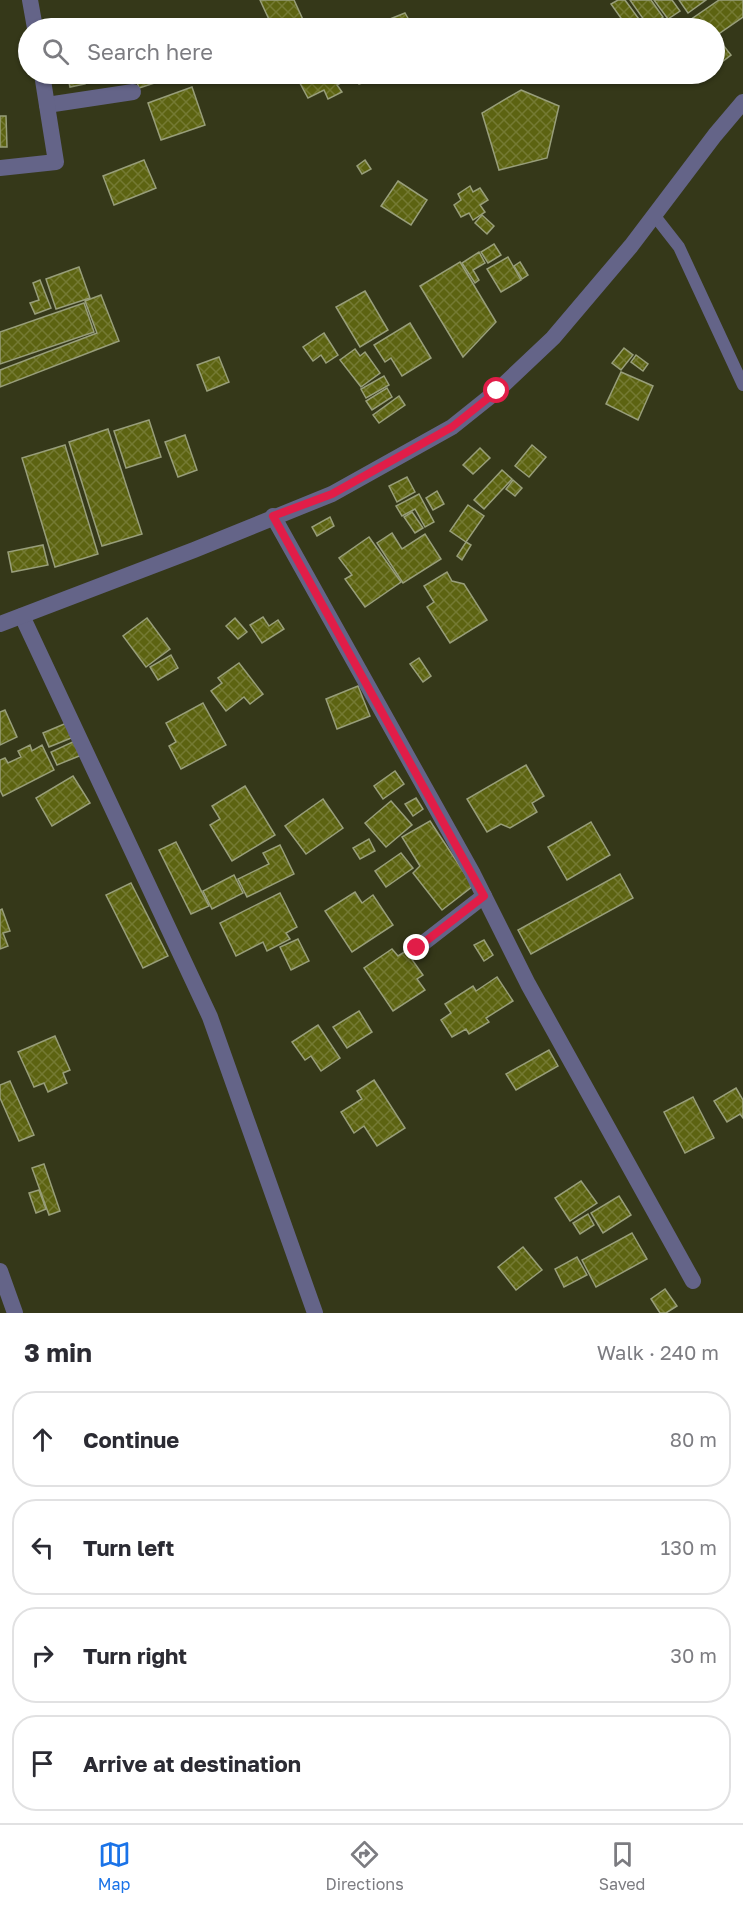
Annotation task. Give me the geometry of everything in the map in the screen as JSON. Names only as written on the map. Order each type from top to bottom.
[{"type":"street","points":[[30,0],[33,18]]},
{"type":"street","points":[[0,168],[56,162],[44,84]]},
{"type":"street","points":[[47,105],[133,92]]},
{"type":"street","points":[[0,624],[194,550],[332,494],[452,427],[497,391],[554,338],[631,246],[715,135],[743,102]]},
{"type":"street","points":[[273,516],[484,896],[528,984],[693,1281]]},
{"type":"street","points":[[22,616],[210,1017],[315,1313]]},
{"type":"street","points":[[417,948],[484,896]]},
{"type":"street","points":[[0,1271],[15,1313]]},
{"type":"lane","points":[[654,215],[679,247],[743,385]]},
{"type":"building","points":[[260,0],[294,0],[302,18],[268,18]]},
{"type":"building","points":[[618,0],[625,0],[638,18],[621,18],[611,4]]},
{"type":"building","points":[[630,0],[651,0],[663,17],[643,18]]},
{"type":"building","points":[[654,0],[672,0],[680,11],[667,18]]},
{"type":"building","points":[[679,0],[706,0],[688,13]]},
{"type":"building","points":[[719,0],[743,0],[743,17],[725,29],[725,18],[693,18]]},
{"type":"building","points":[[405,13],[408,18],[392,18]]},
{"type":"building","points":[[725,47],[731,55],[725,60]]},
{"type":"building","points":[[69,84],[85,84],[70,87]]},
{"type":"building","points":[[138,84],[151,84],[139,88]]},
{"type":"building","points":[[300,84],[339,84],[337,85],[342,92],[328,99],[324,90],[308,98]]},
{"type":"building","points":[[192,87],[205,125],[161,140],[148,103]]},
{"type":"building","points":[[521,90],[559,106],[547,158],[499,170],[482,113]]},
{"type":"building","points":[[0,116],[6,116],[7,147],[0,147]]},
{"type":"building","points":[[144,160],[156,188],[114,205],[103,176]]},
{"type":"building","points":[[365,160],[371,169],[362,174],[357,166]]},
{"type":"building","points":[[398,181],[427,200],[411,225],[381,206]]},
{"type":"building","points":[[470,186],[473,192],[480,188],[488,200],[480,205],[485,212],[473,220],[469,213],[461,217],[454,205],[461,200],[458,194]]},
{"type":"building","points":[[482,215],[494,226],[487,234],[475,223]]},
{"type":"building","points":[[494,244],[501,255],[488,263],[481,252]]},
{"type":"building","points":[[479,252],[485,263],[473,270],[479,280],[475,283],[462,263]]},
{"type":"building","points":[[508,257],[521,280],[501,292],[487,269]]},
{"type":"building","points":[[460,262],[496,322],[463,357],[420,286]]},
{"type":"building","points":[[520,262],[528,275],[522,279],[514,266]]},
{"type":"building","points":[[79,267],[90,298],[56,309],[46,279]]},
{"type":"building","points":[[40,280],[51,308],[35,314],[30,303],[39,300],[33,283]]},
{"type":"building","points":[[365,291],[388,330],[360,347],[336,307]]},
{"type":"building","points":[[101,295],[119,341],[0,387],[0,370],[97,333],[85,301]]},
{"type":"building","points":[[84,303],[94,332],[0,364],[0,332]]},
{"type":"building","points":[[410,323],[431,358],[402,376],[391,358],[385,362],[374,345]]},
{"type":"building","points":[[324,333],[338,355],[326,363],[321,355],[313,361],[303,347]]},
{"type":"building","points":[[624,348],[633,355],[621,370],[612,363]]},
{"type":"building","points":[[355,349],[360,356],[365,352],[380,373],[361,387],[340,360]]},
{"type":"building","points":[[636,355],[648,364],[643,371],[631,362]]},
{"type":"building","points":[[219,357],[229,382],[207,391],[197,365]]},
{"type":"building","points":[[621,372],[653,386],[638,420],[606,404]]},
{"type":"building","points":[[384,376],[389,385],[366,398],[361,389]]},
{"type":"building","points":[[387,388],[392,397],[372,410],[366,401]]},
{"type":"building","points":[[399,396],[405,405],[379,423],[373,415]]},
{"type":"building","points":[[149,420],[161,457],[126,468],[114,431]]},
{"type":"building","points":[[108,429],[142,534],[102,546],[69,442]]},
{"type":"building","points":[[185,435],[197,470],[178,477],[165,442]]},
{"type":"building","points":[[65,445],[98,554],[55,567],[22,458]]},
{"type":"building","points":[[532,445],[546,457],[529,477],[515,466]]},
{"type":"building","points":[[480,448],[490,458],[473,474],[463,465]]},
{"type":"building","points":[[502,470],[512,479],[484,509],[474,500]]},
{"type":"building","points":[[407,477],[415,492],[397,502],[389,486]]},
{"type":"building","points":[[513,480],[522,488],[515,496],[506,489]]},
{"type":"building","points":[[437,491],[444,504],[433,510],[426,498]]},
{"type":"building","points":[[419,494],[434,522],[425,527],[415,509],[402,516],[396,506]]},
{"type":"building","points":[[468,505],[484,516],[466,542],[450,531]]},
{"type":"building","points":[[412,512],[423,528],[415,533],[404,517]]},
{"type":"building","points":[[330,517],[334,526],[317,536],[312,527]]},
{"type":"building","points":[[392,533],[402,549],[425,534],[441,559],[403,583],[377,543]]},
{"type":"building","points":[[369,537],[401,582],[365,607],[345,579],[352,575],[339,558]]},
{"type":"building","points":[[466,542],[471,545],[462,560],[457,556]]},
{"type":"building","points":[[43,545],[48,565],[12,572],[8,552]]},
{"type":"building","points":[[447,572],[452,581],[464,584],[487,620],[450,643],[427,607],[434,602],[424,586]]},
{"type":"building","points":[[263,617],[269,626],[278,620],[284,629],[262,643],[250,625]]},
{"type":"building","points":[[147,618],[170,649],[146,667],[123,636]]},
{"type":"building","points":[[235,618],[247,632],[238,639],[226,626]]},
{"type":"building","points":[[171,655],[178,668],[158,680],[150,667]]},
{"type":"building","points":[[419,658],[431,676],[423,682],[410,664]]},
{"type":"building","points":[[239,663],[263,694],[250,704],[244,697],[226,711],[211,691],[222,683],[218,678]]},
{"type":"building","points":[[358,686],[370,716],[337,729],[326,699]]},
{"type":"building","points":[[203,703],[226,745],[181,769],[169,746],[176,742],[166,723]]},
{"type":"building","points":[[5,710],[17,737],[0,745],[0,712]]},
{"type":"building","points":[[69,722],[76,736],[49,747],[43,733]]},
{"type":"building","points":[[77,740],[84,754],[57,765],[51,752]]},
{"type":"building","points":[[30,745],[32,751],[42,745],[54,770],[3,796],[0,790],[0,760],[5,758],[8,763],[21,757],[18,751]]},
{"type":"building","points":[[526,765],[544,796],[532,803],[537,812],[510,828],[501,824],[487,832],[467,799]]},
{"type":"building","points":[[395,771],[404,784],[383,799],[374,786]]},
{"type":"building","points":[[73,776],[90,803],[52,826],[36,798]]},
{"type":"building","points":[[245,786],[275,835],[232,861],[210,825],[220,819],[212,806]]},
{"type":"building","points":[[416,798],[423,809],[413,816],[405,804]]},
{"type":"building","points":[[323,799],[343,828],[306,854],[285,826]]},
{"type":"building","points":[[391,801],[412,825],[386,847],[365,823]]},
{"type":"building","points":[[430,821],[473,886],[442,910],[413,873],[420,866],[402,837]]},
{"type":"building","points":[[591,822],[610,855],[567,880],[548,847]]},
{"type":"building","points":[[369,839],[375,851],[360,859],[353,848]]},
{"type":"building","points":[[176,842],[209,906],[191,914],[159,850]]},
{"type":"building","points":[[280,845],[294,874],[247,897],[238,879],[269,864],[263,853]]},
{"type":"building","points":[[401,853],[413,868],[386,887],[375,871]]},
{"type":"building","points":[[620,874],[633,898],[531,954],[518,930]]},
{"type":"building","points":[[234,875],[243,893],[212,909],[203,891]]},
{"type":"building","points":[[131,883],[168,956],[143,968],[106,895]]},
{"type":"building","points":[[355,892],[362,903],[373,895],[393,925],[352,952],[325,911]]},
{"type":"building","points":[[280,893],[297,927],[286,933],[290,939],[267,951],[263,942],[236,956],[220,923]]},
{"type":"building","points":[[2,909],[10,931],[3,933],[8,946],[0,949],[0,910]]},
{"type":"building","points":[[298,939],[309,961],[291,970],[280,947]]},
{"type":"building","points":[[484,940],[493,955],[484,961],[474,945]]},
{"type":"building","points":[[392,949],[398,956],[406,951],[423,975],[417,979],[425,990],[393,1011],[364,968]]},
{"type":"building","points":[[497,977],[513,1001],[486,1018],[489,1022],[469,1034],[466,1029],[452,1037],[441,1020],[451,1013],[445,1004],[473,986],[476,991]]},
{"type":"building","points":[[359,1011],[372,1032],[347,1048],[333,1027]]},
{"type":"building","points":[[318,1025],[340,1058],[321,1071],[311,1056],[305,1060],[292,1042]]},
{"type":"building","points":[[55,1036],[70,1070],[63,1073],[67,1083],[48,1092],[44,1083],[34,1087],[18,1052]]},
{"type":"building","points":[[549,1050],[558,1066],[516,1090],[506,1074]]},
{"type":"building","points":[[374,1080],[405,1128],[377,1146],[364,1126],[354,1133],[341,1112],[362,1099],[357,1091]]},
{"type":"building","points":[[10,1081],[34,1135],[19,1141],[0,1098],[0,1085]]},
{"type":"building","points":[[736,1088],[743,1100],[743,1118],[740,1114],[727,1122],[714,1101]]},
{"type":"building","points":[[693,1097],[714,1138],[685,1153],[664,1112]]},
{"type":"building","points":[[44,1164],[60,1211],[49,1215],[32,1168]]},
{"type":"building","points":[[581,1181],[597,1203],[570,1221],[555,1198]]},
{"type":"building","points":[[39,1190],[46,1209],[36,1213],[29,1193]]},
{"type":"building","points":[[619,1196],[631,1215],[603,1233],[591,1213]]},
{"type":"building","points":[[588,1214],[594,1225],[580,1234],[573,1223]]},
{"type":"building","points":[[632,1233],[647,1259],[596,1287],[582,1260]]},
{"type":"building","points":[[523,1247],[542,1270],[516,1290],[498,1267]]},
{"type":"building","points":[[577,1257],[587,1275],[564,1287],[555,1269]]},
{"type":"building","points":[[665,1289],[677,1306],[666,1313],[660,1313],[651,1299]]},
{"type":"route","points":[[417,948],[484,896],[273,516],[332,494],[452,427],[497,391]]}]
